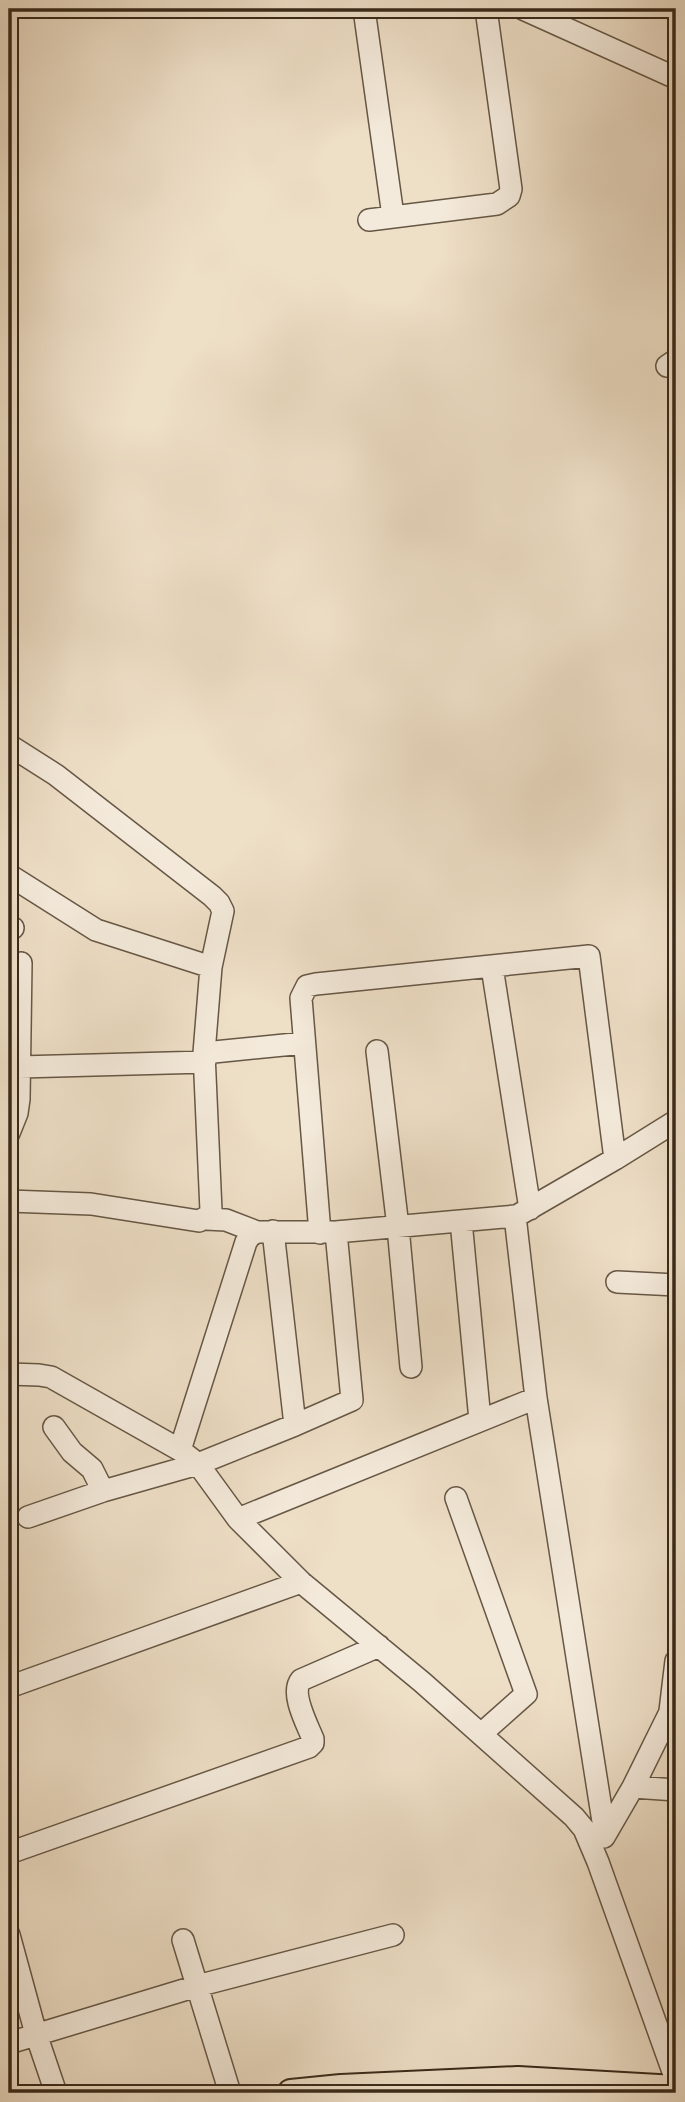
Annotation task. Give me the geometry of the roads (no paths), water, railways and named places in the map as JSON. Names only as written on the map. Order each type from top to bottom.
[{"type":"main road","points":[[291,2093],[341,2088],[478,2087],[518,2080],[676,2089]]},
{"type":"street","points":[[364,9],[393,216]]},
{"type":"street","points":[[369,220],[498,204],[509,196],[511,189],[486,9]]},
{"type":"street","points":[[523,9],[676,78]]},
{"type":"street","points":[[9,745],[56,775],[219,903],[223,911],[211,967],[204,1057],[211,1211],[206,1219]]},
{"type":"street","points":[[9,875],[96,930],[211,967]]},
{"type":"street","points":[[28,1517],[103,1491],[198,1464],[295,1426],[350,1402],[353,1397],[328,1233],[304,1043],[301,998],[307,986],[589,956],[615,1159]]},
{"type":"street","points":[[9,1133],[17,1113],[21,963]]},
{"type":"street","points":[[492,967],[522,1213],[536,1398],[605,1833]]},
{"type":"street","points":[[20,1067],[204,1057],[304,1043]]},
{"type":"street","points":[[377,1051],[411,1367]]},
{"type":"street","points":[[180,1450],[250,1236],[265,1232],[328,1233],[522,1213],[676,1121]]},
{"type":"street","points":[[9,1201],[91,1204],[199,1221],[226,1220],[265,1232]]},
{"type":"street","points":[[461,1221],[480,1420]]},
{"type":"street","points":[[265,1232],[295,1426]]},
{"type":"street","points":[[617,1282],[676,1285]]},
{"type":"street","points":[[9,1374],[51,1377],[180,1450],[198,1464],[238,1519],[302,1582],[574,1817],[584,1829],[595,1854],[676,2080]]},
{"type":"street","points":[[238,1519],[536,1398]]},
{"type":"street","points":[[54,1427],[72,1452],[92,1469],[103,1491]]},
{"type":"street","points":[[456,1498],[526,1694],[481,1734]]},
{"type":"street","points":[[9,1687],[302,1582]]},
{"type":"street","points":[[9,1853],[309,1747],[313,1739],[297,1695],[298,1683],[379,1646]]},
{"type":"street","points":[[595,1854],[634,1787],[673,1705],[676,1661]]},
{"type":"street","points":[[634,1787],[676,1790]]},
{"type":"street","points":[[9,2043],[197,1986],[393,1934]]},
{"type":"street","points":[[9,1935],[36,2034],[56,2093]]},
{"type":"street","points":[[183,1940],[230,2093]]}]
